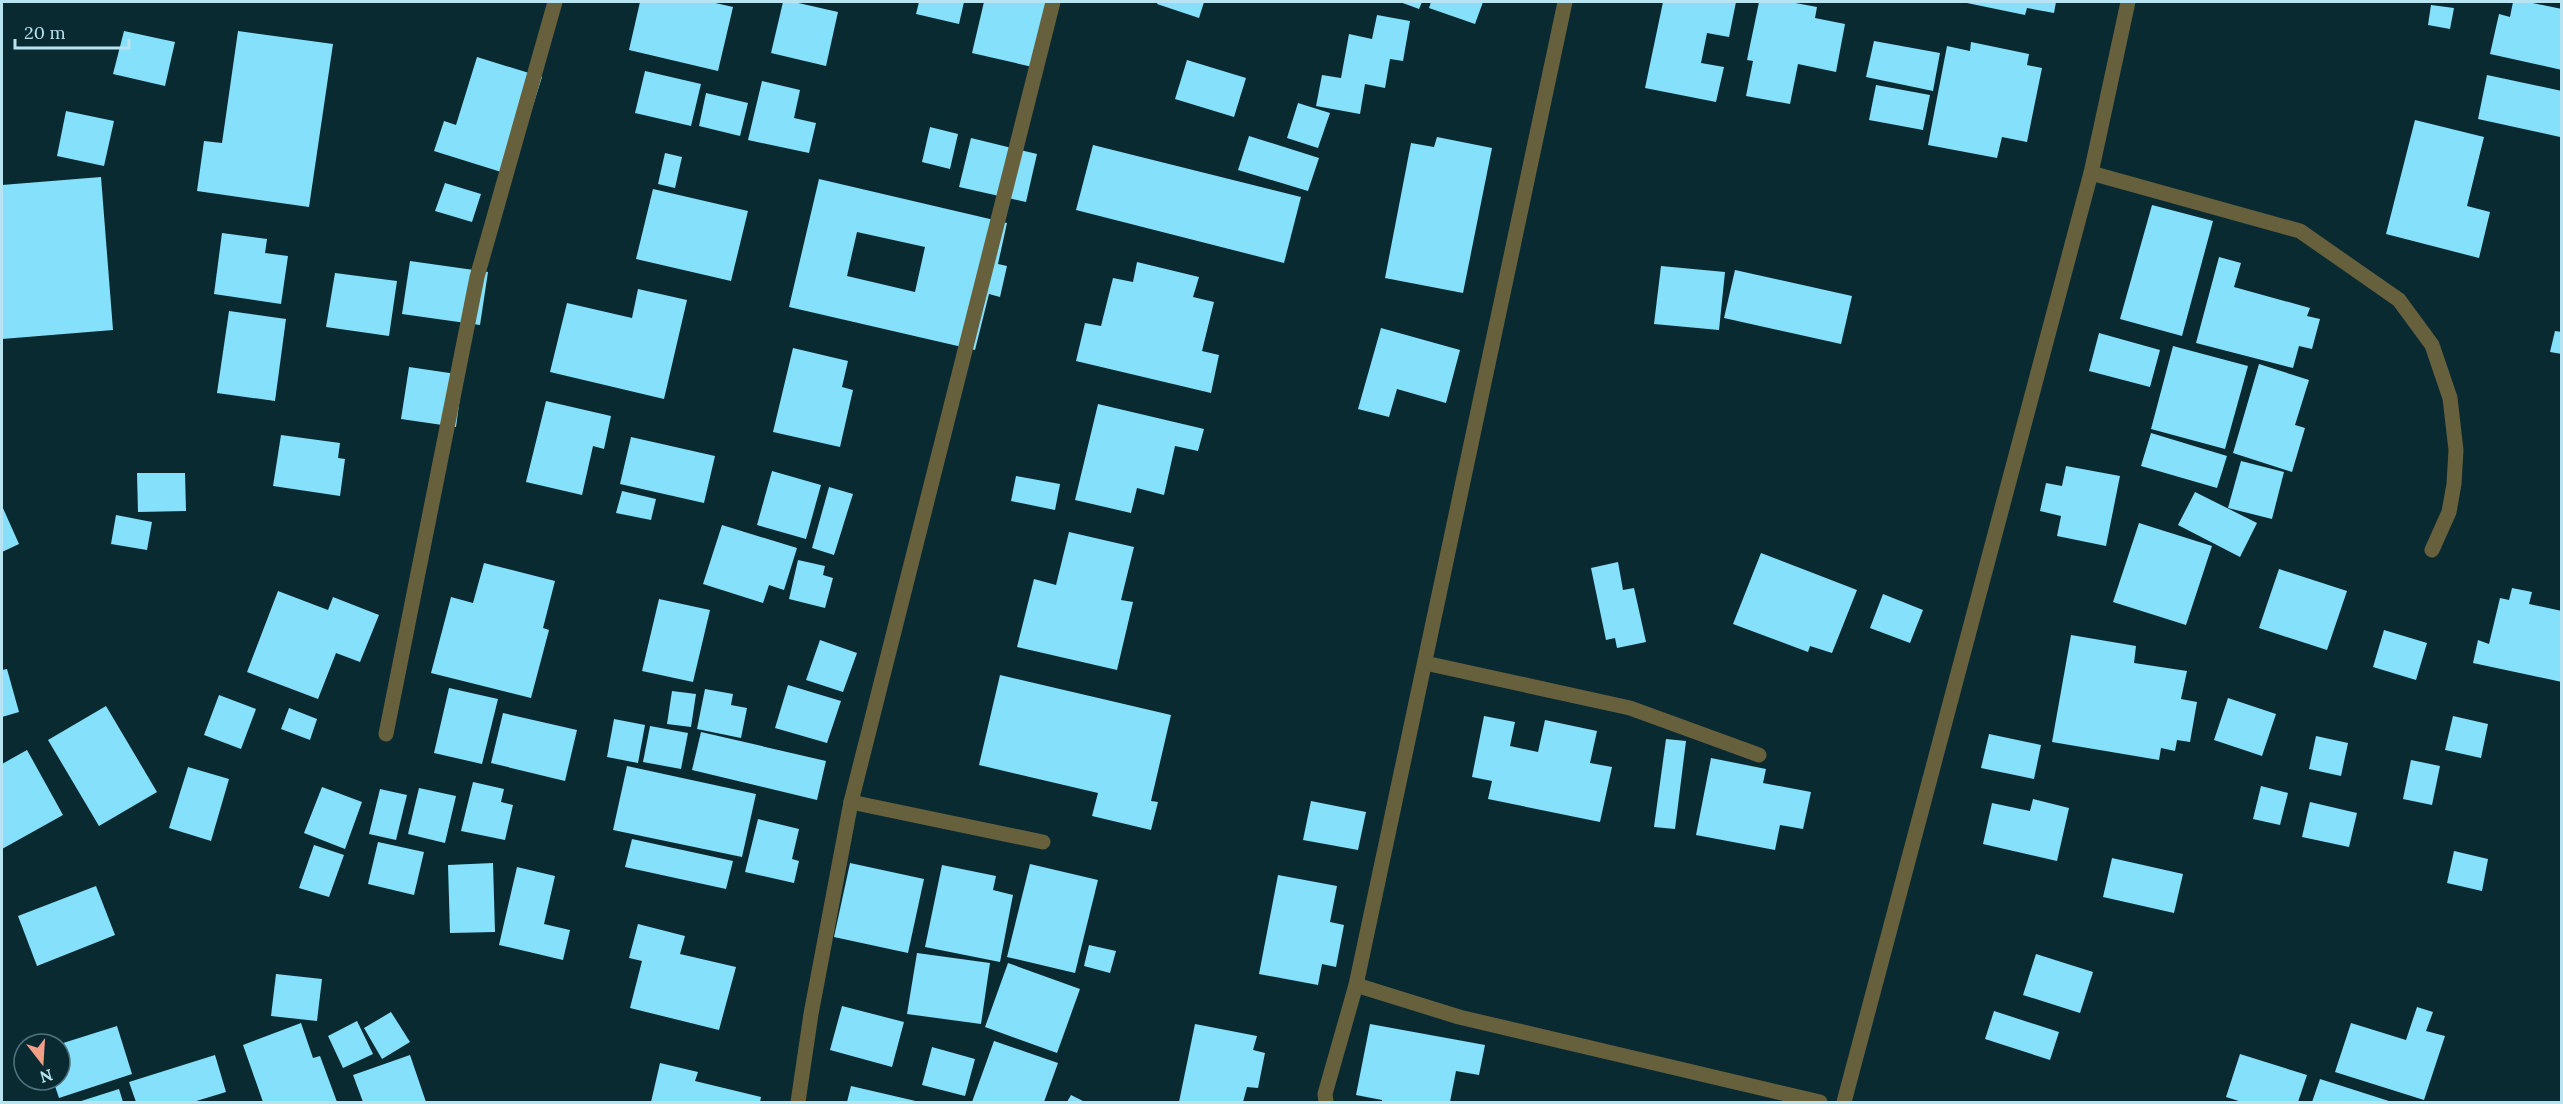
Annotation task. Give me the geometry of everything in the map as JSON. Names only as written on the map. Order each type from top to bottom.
[{"type":"street","points":[[386,734],[477,278],[555,2]]},
{"type":"street","points":[[798,1102],[811,1014],[851,802],[1053,2]]},
{"type":"street","points":[[1326,1102],[1325,1094],[1356,985],[1565,2]]},
{"type":"street","points":[[1844,1102],[2091,173],[2128,2]]},
{"type":"street","points":[[2091,173],[2300,231],[2399,300],[2432,345],[2451,399],[2456,450],[2454,484],[2449,512],[2432,550]]},
{"type":"street","points":[[1425,663],[1630,708],[1759,755]]},
{"type":"street","points":[[851,802],[1043,842]]},
{"type":"street","points":[[1356,985],[1459,1017],[1820,1102]]},
{"type":"building","points":[[640,2],[711,2],[733,7],[718,71],[629,50]]},
{"type":"building","points":[[783,2],[794,2],[838,12],[826,66],[771,53]]},
{"type":"building","points":[[919,2],[964,2],[959,24],[916,14]]},
{"type":"building","points":[[984,2],[1053,2],[1037,68],[972,53]]},
{"type":"building","points":[[1158,2],[1204,2],[1199,18],[1157,4]]},
{"type":"building","points":[[1400,2],[1422,2],[1419,9]]},
{"type":"building","points":[[1431,2],[1483,2],[1475,24],[1429,8]]},
{"type":"building","points":[[1663,2],[1736,2],[1729,37],[1707,33],[1701,63],[1724,67],[1716,102],[1645,88]]},
{"type":"building","points":[[1759,2],[1790,2],[1817,7],[1815,18],[1845,24],[1836,72],[1798,64],[1790,104],[1746,96],[1753,61],[1747,60]]},
{"type":"building","points":[[2056,2],[2054,13],[2027,8],[2025,15],[1967,3]]},
{"type":"building","points":[[2513,2],[2528,2],[2562,9],[2562,70],[2490,54],[2499,14],[2510,17]]},
{"type":"building","points":[[2431,5],[2454,8],[2450,29],[2428,25]]},
{"type":"building","points":[[1377,15],[1410,21],[1403,61],[1390,59],[1385,88],[1365,84],[1360,114],[1316,106],[1322,75],[1341,78],[1349,34],[1372,39]]},
{"type":"building","points":[[124,31],[175,42],[165,86],[113,74]]},
{"type":"building","points":[[238,31],[333,44],[309,207],[197,191],[204,141],[222,143]]},
{"type":"building","points":[[1874,41],[1940,53],[1933,91],[1866,77]]},
{"type":"building","points":[[1971,42],[2029,54],[2027,65],[2042,68],[2027,142],[2002,137],[1997,158],[1928,145],[1947,46],[1970,51]]},
{"type":"building","points":[[477,57],[542,77],[511,175],[434,151],[444,121],[456,125]]},
{"type":"building","points":[[1187,60],[1246,78],[1234,117],[1175,99]]},
{"type":"building","points":[[645,71],[701,84],[691,126],[635,113]]},
{"type":"building","points":[[2487,75],[2562,91],[2560,137],[2478,119]]},
{"type":"building","points":[[762,81],[800,90],[794,118],[816,123],[809,153],[748,140]]},
{"type":"building","points":[[1876,85],[1930,95],[1923,130],[1869,120]]},
{"type":"building","points":[[706,93],[748,103],[740,136],[699,126]]},
{"type":"building","points":[[1298,103],[1330,113],[1318,148],[1287,138]]},
{"type":"building","points":[[66,111],[114,121],[104,166],[57,156]]},
{"type":"building","points":[[2415,120],[2484,137],[2467,206],[2490,212],[2479,258],[2386,234]]},
{"type":"building","points":[[930,127],[958,134],[950,169],[922,162]]},
{"type":"building","points":[[1249,136],[1319,158],[1308,191],[1238,170]]},
{"type":"building","points":[[1437,137],[1492,148],[1463,293],[1385,278],[1411,143],[1434,147]]},
{"type":"building","points":[[971,138],[1037,154],[1026,202],[959,187]]},
{"type":"building","points":[[1093,145],[1301,197],[1284,263],[1076,210]]},
{"type":"building","points":[[665,153],[682,157],[675,188],[658,184]]},
{"type":"building","points":[[101,177],[113,330],[2,339],[2,185]]},
{"type":"building","points":[[819,179],[1007,223],[998,264],[1007,266],[1000,297],[989,294],[975,350],[789,307]],"holes":[[[857,232],[925,247],[915,292],[847,276]]]},
{"type":"building","points":[[445,183],[481,194],[472,222],[435,211]]},
{"type":"building","points":[[653,189],[748,211],[731,281],[636,259]]},
{"type":"building","points":[[2152,205],[2213,221],[2182,336],[2120,319]]},
{"type":"building","points":[[222,233],[267,239],[265,253],[288,256],[281,304],[214,294]]},
{"type":"building","points":[[2219,257],[2241,263],[2234,287],[2310,308],[2307,316],[2320,319],[2312,349],[2299,346],[2293,368],[2196,343]]},
{"type":"building","points":[[410,261],[488,272],[480,325],[402,314]]},
{"type":"building","points":[[1137,262],[1199,277],[1193,297],[1214,302],[1202,351],[1219,355],[1211,393],[1076,361],[1085,323],[1101,326],[1113,278],[1133,282]]},
{"type":"building","points":[[1661,266],[1725,272],[1719,330],[1654,324]]},
{"type":"building","points":[[1735,270],[1852,296],[1841,344],[1724,318]]},
{"type":"building","points":[[335,273],[397,281],[389,336],[326,327]]},
{"type":"building","points":[[638,289],[687,300],[664,399],[550,372],[567,303],[632,318]]},
{"type":"building","points":[[229,311],[286,319],[275,401],[217,393]]},
{"type":"building","points":[[1381,328],[1460,350],[1446,403],[1397,389],[1389,417],[1358,409]]},
{"type":"building","points":[[2555,331],[2562,332],[2562,354],[2550,352]]},
{"type":"building","points":[[2099,333],[2160,350],[2150,387],[2089,371]]},
{"type":"building","points":[[2173,346],[2248,366],[2225,449],[2151,429]]},
{"type":"building","points":[[793,348],[848,361],[842,387],[853,390],[840,447],[773,432]]},
{"type":"building","points":[[2259,364],[2309,380],[2295,425],[2305,428],[2292,472],[2233,453]]},
{"type":"building","points":[[409,367],[463,375],[456,427],[401,419]]},
{"type":"building","points":[[546,401],[611,416],[604,449],[593,446],[582,495],[526,482]]},
{"type":"building","points":[[1098,404],[1204,429],[1198,451],[1175,446],[1164,495],[1137,488],[1131,513],[1075,500]]},
{"type":"building","points":[[2151,433],[2227,456],[2217,488],[2141,466]]},
{"type":"building","points":[[281,435],[340,443],[338,458],[345,459],[340,496],[273,486]]},
{"type":"building","points":[[631,437],[715,456],[704,503],[620,484]]},
{"type":"building","points":[[2241,461],[2284,472],[2272,519],[2228,508]]},
{"type":"building","points":[[2066,466],[2120,476],[2106,546],[2057,536],[2061,516],[2040,511],[2046,483],[2062,486]]},
{"type":"building","points":[[772,471],[821,485],[806,539],[757,525]]},
{"type":"building","points":[[137,473],[185,473],[186,511],[138,512]]},
{"type":"building","points":[[1016,476],[1060,484],[1055,510],[1011,501]]},
{"type":"building","points":[[829,487],[853,494],[834,555],[812,548]]},
{"type":"building","points":[[622,491],[656,499],[651,520],[616,513]]},
{"type":"building","points":[[2195,492],[2257,523],[2240,557],[2178,525]]},
{"type":"building","points":[[2,506],[19,544],[2,552]]},
{"type":"building","points":[[116,515],[152,522],[147,550],[111,544]]},
{"type":"building","points":[[2139,523],[2212,546],[2186,625],[2113,602]]},
{"type":"building","points":[[722,525],[797,548],[784,590],[769,585],[763,603],[703,584]]},
{"type":"building","points":[[1069,532],[1134,547],[1121,600],[1133,602],[1117,670],[1017,647],[1034,579],[1056,585]]},
{"type":"building","points":[[1761,553],[1857,590],[1832,653],[1810,646],[1808,652],[1733,624]]},
{"type":"building","points":[[798,560],[825,566],[823,575],[833,578],[825,608],[789,599]]},
{"type":"building","points":[[1618,562],[1623,590],[1634,588],[1646,642],[1617,648],[1615,638],[1606,640],[1591,568]]},
{"type":"building","points":[[484,563],[555,581],[543,628],[549,630],[531,698],[431,673],[451,597],[473,603]]},
{"type":"building","points":[[2279,569],[2347,591],[2327,650],[2259,628]]},
{"type":"building","points":[[2512,588],[2532,592],[2529,604],[2562,611],[2562,682],[2473,663],[2478,640],[2489,644],[2500,598],[2509,600]]},
{"type":"building","points":[[278,591],[328,610],[333,597],[379,615],[360,662],[336,653],[318,699],[247,672]]},
{"type":"building","points":[[1883,594],[1923,610],[1910,643],[1870,628]]},
{"type":"building","points":[[659,599],[710,610],[693,682],[642,671]]},
{"type":"building","points":[[2384,630],[2427,643],[2416,680],[2373,667]]},
{"type":"building","points":[[2071,635],[2136,646],[2134,663],[2187,671],[2181,699],[2197,702],[2190,742],[2177,740],[2175,751],[2161,748],[2159,760],[2052,742]]},
{"type":"building","points":[[820,640],[857,653],[843,692],[806,680]]},
{"type":"building","points":[[7,669],[19,712],[2,717],[2,670]]},
{"type":"building","points":[[1000,675],[1171,715],[1151,801],[1158,802],[1151,830],[1092,816],[1098,793],[979,765]]},
{"type":"building","points":[[788,685],[841,701],[827,743],[775,728]]},
{"type":"building","points":[[449,688],[498,699],[482,764],[434,753]]},
{"type":"building","points":[[705,689],[733,694],[731,705],[747,708],[741,738],[697,729]]},
{"type":"building","points":[[672,691],[696,694],[691,727],[667,724]]},
{"type":"building","points":[[219,695],[256,709],[241,749],[204,735]]},
{"type":"building","points":[[2228,698],[2276,714],[2262,756],[2214,740]]},
{"type":"building","points":[[106,706],[157,792],[99,826],[48,740]]},
{"type":"building","points":[[289,708],[317,719],[310,740],[281,729]]},
{"type":"building","points":[[503,713],[577,730],[565,781],[491,763]]},
{"type":"building","points":[[1484,716],[1515,722],[1510,746],[1538,752],[1545,720],[1597,731],[1590,763],[1612,767],[1600,822],[1488,799],[1492,781],[1472,777]]},
{"type":"building","points":[[2453,716],[2488,724],[2481,758],[2445,750]]},
{"type":"building","points":[[614,719],[645,725],[638,763],[607,757]]},
{"type":"building","points":[[650,726],[688,733],[681,769],[643,762]]},
{"type":"building","points":[[701,732],[826,761],[817,800],[692,770]]},
{"type":"building","points":[[1989,734],[2041,745],[2034,779],[1981,768]]},
{"type":"building","points":[[2316,736],[2348,743],[2341,776],[2309,769]]},
{"type":"building","points":[[1666,739],[1686,741],[1675,829],[1654,827]]},
{"type":"building","points":[[27,750],[63,815],[2,849],[2,764]]},
{"type":"building","points":[[1711,758],[1766,769],[1763,783],[1811,792],[1803,829],[1780,825],[1775,850],[1696,835]]},
{"type":"building","points":[[2411,760],[2440,766],[2432,805],[2403,799]]},
{"type":"building","points":[[627,766],[756,794],[742,857],[613,830]]},
{"type":"building","points":[[188,767],[229,779],[211,841],[169,828]]},
{"type":"building","points":[[473,782],[504,789],[501,802],[513,805],[505,840],[461,831]]},
{"type":"building","points":[[2261,786],[2288,793],[2280,825],[2253,819]]},
{"type":"building","points":[[322,787],[362,802],[345,849],[304,833]]},
{"type":"building","points":[[419,788],[456,796],[445,843],[408,834]]},
{"type":"building","points":[[380,789],[407,795],[396,840],[369,834]]},
{"type":"building","points":[[2033,799],[2069,808],[2057,861],[1983,844],[1992,803],[2030,811]]},
{"type":"building","points":[[1311,801],[1366,812],[1358,850],[1303,840]]},
{"type":"building","points":[[2310,802],[2357,813],[2349,847],[2302,837]]},
{"type":"building","points":[[758,819],[799,829],[792,859],[799,861],[794,883],[745,872]]},
{"type":"building","points":[[632,839],[733,861],[726,889],[625,867]]},
{"type":"building","points":[[378,842],[424,852],[414,895],[368,884]]},
{"type":"building","points":[[314,845],[344,855],[329,897],[299,888]]},
{"type":"building","points":[[2454,851],[2488,859],[2482,891],[2447,883]]},
{"type":"building","points":[[2112,858],[2183,874],[2174,913],[2103,897]]},
{"type":"building","points":[[493,863],[495,932],[450,933],[448,865]]},
{"type":"building","points":[[850,863],[924,879],[908,953],[834,937]]},
{"type":"building","points":[[1030,864],[1098,880],[1075,973],[1007,957]]},
{"type":"building","points":[[942,865],[996,876],[993,890],[1013,895],[1000,962],[925,947]]},
{"type":"building","points":[[517,867],[555,876],[544,924],[570,930],[563,960],[499,945]]},
{"type":"building","points":[[1278,875],[1337,886],[1330,922],[1344,925],[1336,967],[1322,964],[1318,985],[1259,974]]},
{"type":"building","points":[[96,886],[115,935],[37,966],[18,916]]},
{"type":"building","points":[[638,924],[685,936],[680,954],[736,967],[719,1030],[630,1008],[642,961],[629,958]]},
{"type":"building","points":[[1089,945],[1116,951],[1110,973],[1084,966]]},
{"type":"building","points":[[917,953],[990,963],[981,1024],[907,1014]]},
{"type":"building","points":[[2036,954],[2093,972],[2080,1013],[2023,995]]},
{"type":"building","points":[[1008,963],[1080,989],[1057,1053],[985,1027]]},
{"type":"building","points":[[276,974],[322,979],[317,1021],[271,1016]]},
{"type":"building","points":[[842,1006],[904,1022],[892,1067],[830,1050]]},
{"type":"building","points":[[2417,1007],[2433,1012],[2426,1031],[2445,1036],[2424,1100],[2335,1072],[2351,1023],[2406,1040]]},
{"type":"building","points":[[1994,1011],[2059,1032],[2050,1060],[1985,1039]]},
{"type":"building","points":[[391,1012],[410,1042],[382,1059],[364,1028]]},
{"type":"building","points":[[357,1021],[373,1054],[343,1068],[328,1036]]},
{"type":"building","points":[[301,1023],[313,1058],[320,1056],[337,1102],[263,1102],[243,1045]]},
{"type":"building","points":[[1195,1024],[1257,1036],[1253,1050],[1265,1053],[1258,1088],[1247,1087],[1243,1102],[1179,1102]]},
{"type":"building","points":[[1370,1024],[1485,1045],[1479,1075],[1456,1071],[1450,1102],[1382,1102],[1382,1100],[1356,1095]]},
{"type":"building","points":[[117,1026],[132,1074],[59,1098],[57,1092],[72,1092],[72,1040]]},
{"type":"building","points":[[994,1041],[1058,1063],[1044,1102],[972,1102]]},
{"type":"building","points":[[932,1047],[975,1059],[965,1096],[922,1085]]},
{"type":"building","points":[[2240,1054],[2307,1075],[2298,1102],[2242,1102],[2226,1097]]},
{"type":"building","points":[[215,1055],[226,1092],[193,1102],[136,1102],[129,1082]]},
{"type":"building","points":[[410,1055],[426,1102],[363,1102],[353,1075]]},
{"type":"building","points":[[660,1063],[698,1072],[695,1081],[761,1097],[760,1102],[651,1102]]},
{"type":"building","points":[[2320,1079],[2392,1102],[2312,1102]]},
{"type":"building","points":[[851,1086],[920,1102],[847,1102]]},
{"type":"building","points":[[119,1089],[123,1102],[78,1102]]},
{"type":"building","points":[[1071,1095],[1085,1102],[1067,1102]]}]
